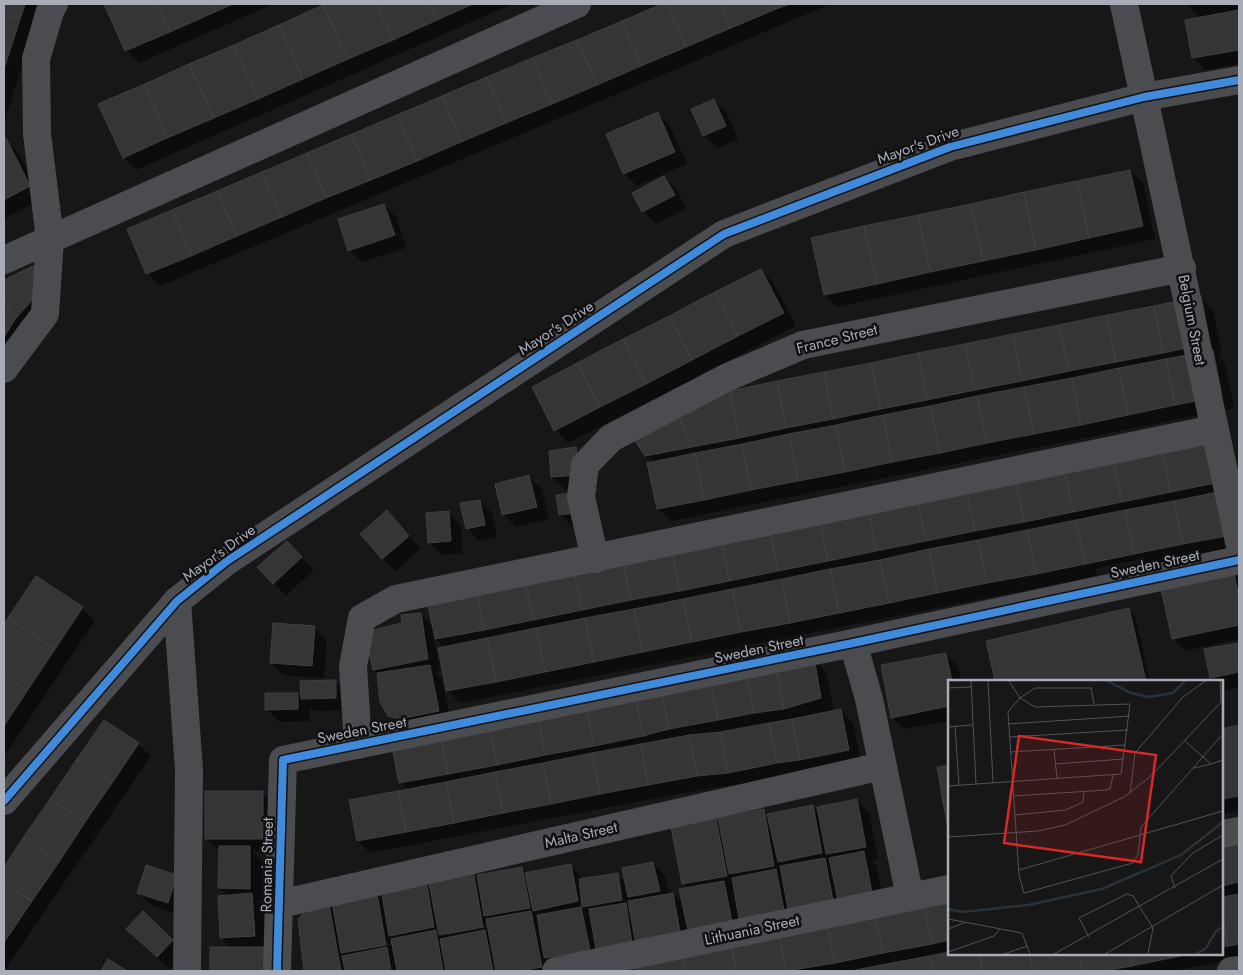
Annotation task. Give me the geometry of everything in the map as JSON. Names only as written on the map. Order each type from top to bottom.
[{"type":"street","points":[[4,369],[45,314],[50,239],[37,134],[36,59],[50,11],[54,4]]},
{"type":"street","points":[[4,260],[577,4]]},
{"type":"street","name":"Belgium Street","points":[[1124,4],[1182,268],[1239,542]]},
{"type":"street","name":"Mayor's Drive","points":[[4,801],[177,601],[227,561],[724,234],[950,147],[1144,97],[1239,80]]},
{"type":"street","name":"France Street","points":[[595,559],[581,497],[585,466],[611,438],[728,377],[803,345],[1182,268]]},
{"type":"street","points":[[358,745],[353,666],[362,618],[396,599],[1214,429]]},
{"type":"street","name":"Sweden Street","points":[[283,760],[853,643],[1239,560]]},
{"type":"street","points":[[177,601],[189,770],[187,971]]},
{"type":"street","points":[[853,643],[868,699],[910,897]]},
{"type":"street","name":"Romania Street","points":[[278,971],[283,760]]},
{"type":"street","name":"Malta Street","points":[[280,904],[882,766]]},
{"type":"street","points":[[1223,834],[1239,831]]},
{"type":"street","name":"Lithuania Street","points":[[556,971],[948,889]]},
{"type":"street","points":[[1231,971],[1239,970]]},
{"type":"building","points":[[4,4],[25,4],[20,19],[4,14]]},
{"type":"building","points":[[104,4],[158,4],[170,32],[125,51]]},
{"type":"building","points":[[158,4],[211,4],[215,12],[170,32]]},
{"type":"building","points":[[211,4],[233,4],[215,12]]},
{"type":"building","points":[[376,4],[393,40],[348,59],[323,5]]},
{"type":"building","points":[[376,4],[430,4],[437,20],[393,40]]},
{"type":"building","points":[[430,4],[473,4],[437,20]]},
{"type":"building","points":[[662,4],[668,4],[686,47],[641,66],[622,21]]},
{"type":"building","points":[[668,4],[721,4],[731,28],[686,47]]},
{"type":"building","points":[[721,4],[774,4],[776,9],[731,28]]},
{"type":"building","points":[[774,4],[790,4],[776,9]]},
{"type":"building","points":[[323,5],[348,59],[303,79],[279,25]]},
{"type":"building","points":[[1239,10],[1239,50],[1192,58],[1185,20]]},
{"type":"building","points":[[4,14],[20,19],[5,66],[4,66]]},
{"type":"building","points":[[622,21],[641,66],[597,85],[577,40]]},
{"type":"building","points":[[279,25],[303,79],[258,99],[234,45]]},
{"type":"building","points":[[577,40],[597,85],[552,104],[532,58]]},
{"type":"building","points":[[234,45],[258,99],[214,118],[189,64]]},
{"type":"building","points":[[532,58],[552,104],[506,123],[487,77]]},
{"type":"building","points":[[189,64],[214,118],[167,138],[145,84]]},
{"type":"building","points":[[487,77],[506,123],[461,142],[442,96]]},
{"type":"building","points":[[145,84],[167,138],[123,158],[98,104]]},
{"type":"building","points":[[442,96],[461,142],[417,161],[397,115]]},
{"type":"building","points":[[714,99],[726,126],[703,136],[691,109]]},
{"type":"building","points":[[658,112],[675,152],[623,174],[606,134]]},
{"type":"building","points":[[397,115],[417,161],[371,180],[352,134]]},
{"type":"building","points":[[352,134],[371,180],[326,198],[307,153]]},
{"type":"building","points":[[6,138],[30,186],[4,200],[4,139]]},
{"type":"building","points":[[307,153],[326,198],[282,217],[262,172]]},
{"type":"building","points":[[1130,170],[1143,226],[1089,238],[1077,181]]},
{"type":"building","points":[[262,172],[282,217],[237,236],[217,191]]},
{"type":"building","points":[[664,176],[675,195],[642,212],[632,193]]},
{"type":"building","points":[[1077,181],[1089,238],[1036,250],[1024,192]]},
{"type":"building","points":[[217,191],[237,236],[191,256],[172,210]]},
{"type":"building","points":[[1024,192],[1036,250],[983,261],[971,204]]},
{"type":"building","points":[[384,204],[395,235],[348,251],[338,219]]},
{"type":"building","points":[[971,204],[983,261],[930,272],[918,215]]},
{"type":"building","points":[[172,210],[191,256],[146,274],[127,229]]},
{"type":"building","points":[[918,215],[930,272],[877,284],[864,226]]},
{"type":"building","points":[[864,226],[877,284],[824,295],[811,238]]},
{"type":"building","points":[[35,265],[35,297],[16,318],[4,301],[4,280]]},
{"type":"building","points":[[761,269],[784,313],[738,336],[715,292]]},
{"type":"building","points":[[715,292],[738,336],[692,360],[669,316]]},
{"type":"building","points":[[1201,296],[1210,343],[1163,353],[1154,306]]},
{"type":"building","points":[[4,301],[16,318],[4,337]]},
{"type":"building","points":[[1154,306],[1163,353],[1116,362],[1107,315]]},
{"type":"building","points":[[1107,315],[1116,362],[1069,371],[1059,325]]},
{"type":"building","points":[[669,316],[692,360],[646,384],[623,339]]},
{"type":"building","points":[[1059,325],[1069,371],[1022,381],[1013,334]]},
{"type":"building","points":[[1013,334],[1022,381],[975,390],[965,344]]},
{"type":"building","points":[[623,339],[646,384],[600,407],[577,363]]},
{"type":"building","points":[[965,344],[975,390],[927,400],[918,353]]},
{"type":"building","points":[[1213,350],[1222,396],[1175,405],[1166,359]]},
{"type":"building","points":[[918,353],[927,400],[881,409],[871,363]]},
{"type":"building","points":[[1166,359],[1175,405],[1128,415],[1119,368]]},
{"type":"building","points":[[577,363],[600,407],[554,431],[532,387]]},
{"type":"building","points":[[871,363],[881,409],[833,419],[824,372]]},
{"type":"building","points":[[1119,368],[1128,415],[1081,425],[1072,378]]},
{"type":"building","points":[[824,372],[833,419],[786,428],[777,381]]},
{"type":"building","points":[[1072,378],[1081,425],[1034,434],[1024,387]]},
{"type":"building","points":[[777,381],[786,428],[739,438],[730,391]]},
{"type":"building","points":[[1024,387],[1034,434],[987,443],[977,396]]},
{"type":"building","points":[[730,391],[739,438],[692,447],[677,413]]},
{"type":"building","points":[[977,396],[987,443],[940,453],[930,406]]},
{"type":"building","points":[[930,406],[940,453],[892,462],[883,415]]},
{"type":"building","points":[[677,413],[692,447],[645,456],[632,436]]},
{"type":"building","points":[[883,415],[892,462],[845,472],[836,425]]},
{"type":"building","points":[[836,425],[845,472],[798,481],[789,434]]},
{"type":"building","points":[[789,434],[798,481],[751,490],[742,444]]},
{"type":"building","points":[[1211,439],[1220,482],[1171,492],[1162,449]]},
{"type":"building","points":[[742,444],[751,490],[704,500],[695,453]]},
{"type":"building","points":[[576,447],[579,475],[551,477],[549,451]]},
{"type":"building","points":[[1162,449],[1171,492],[1122,502],[1113,458]]},
{"type":"building","points":[[695,453],[704,500],[657,509],[647,463]]},
{"type":"building","points":[[1113,458],[1122,502],[1073,512],[1064,468]]},
{"type":"building","points":[[1064,468],[1073,512],[1024,522],[1015,478]]},
{"type":"building","points":[[529,475],[537,507],[502,515],[495,484]]},
{"type":"building","points":[[1015,478],[1024,522],[975,531],[966,488]]},
{"type":"building","points":[[966,488],[975,531],[926,541],[917,498]]},
{"type":"building","points":[[1223,491],[1232,535],[1183,544],[1174,501]]},
{"type":"building","points":[[580,492],[583,512],[559,515],[556,495]]},
{"type":"building","points":[[917,498],[926,541],[876,551],[868,508]]},
{"type":"building","points":[[480,500],[485,525],[466,529],[460,503]]},
{"type":"building","points":[[1174,501],[1183,544],[1134,554],[1125,510]]},
{"type":"building","points":[[868,508],[876,551],[828,561],[819,517]]},
{"type":"building","points":[[387,510],[409,536],[382,559],[360,534]]},
{"type":"building","points":[[1125,510],[1134,554],[1085,564],[1076,520]]},
{"type":"building","points":[[449,511],[451,541],[428,543],[426,513]]},
{"type":"building","points":[[819,517],[828,561],[778,571],[769,527]]},
{"type":"building","points":[[1076,520],[1085,564],[1036,574],[1027,530]]},
{"type":"building","points":[[769,527],[778,571],[729,581],[721,537]]},
{"type":"building","points":[[1027,530],[1036,574],[987,583],[978,540]]},
{"type":"building","points":[[721,537],[729,581],[680,591],[671,547]]},
{"type":"building","points":[[978,540],[987,583],[937,593],[929,549]]},
{"type":"building","points":[[287,541],[302,557],[273,584],[257,567]]},
{"type":"building","points":[[671,547],[680,591],[631,600],[622,557]]},
{"type":"building","points":[[929,549],[937,593],[889,603],[880,560]]},
{"type":"building","points":[[622,557],[631,600],[582,610],[573,566]]},
{"type":"building","points":[[880,560],[889,603],[839,613],[830,569]]},
{"type":"building","points":[[573,566],[582,610],[533,620],[524,576]]},
{"type":"building","points":[[830,569],[839,613],[790,623],[782,579]]},
{"type":"building","points":[[1234,574],[1239,598],[1239,625],[1172,639],[1161,589]]},
{"type":"building","points":[[36,576],[83,607],[55,649],[8,618]]},
{"type":"building","points":[[524,576],[533,620],[484,630],[475,586]]},
{"type":"building","points":[[782,579],[790,623],[741,632],[732,589]]},
{"type":"building","points":[[475,586],[484,630],[435,639],[426,596]]},
{"type":"building","points":[[732,589],[741,632],[692,642],[683,599]]},
{"type":"building","points":[[683,599],[692,642],[643,652],[634,609]]},
{"type":"building","points":[[1129,608],[1146,680],[995,680],[986,641]]},
{"type":"building","points":[[634,609],[643,652],[594,662],[585,618]]},
{"type":"building","points":[[421,613],[428,659],[373,670],[368,647],[373,630],[402,623],[401,615]]},
{"type":"building","points":[[8,618],[55,649],[27,691],[4,675],[4,624]]},
{"type":"building","points":[[585,618],[594,662],[545,672],[536,628]]},
{"type":"building","points":[[273,623],[315,626],[312,666],[270,663]]},
{"type":"building","points":[[536,628],[545,672],[496,682],[487,638]]},
{"type":"building","points":[[487,638],[496,682],[446,691],[438,648]]},
{"type":"building","points":[[1239,643],[1239,672],[1210,678],[1204,649]]},
{"type":"building","points":[[946,653],[952,680],[948,680],[948,706],[891,718],[881,665]]},
{"type":"building","points":[[814,657],[821,698],[784,709],[776,668]]},
{"type":"building","points":[[430,665],[439,711],[399,719],[388,716],[380,702],[377,673]]},
{"type":"building","points":[[776,668],[784,709],[754,713],[746,671]]},
{"type":"building","points":[[746,671],[754,713],[718,720],[710,679]]},
{"type":"building","points":[[4,675],[27,691],[4,726]]},
{"type":"building","points":[[710,679],[718,720],[669,729],[661,688]]},
{"type":"building","points":[[336,680],[336,698],[301,699],[300,681]]},
{"type":"building","points":[[661,688],[669,729],[643,736],[635,695]]},
{"type":"building","points":[[265,693],[298,693],[298,709],[265,710]]},
{"type":"building","points":[[635,695],[643,736],[594,746],[586,705]]},
{"type":"building","points":[[586,705],[594,746],[545,755],[538,714]]},
{"type":"building","points":[[841,709],[849,750],[800,760],[792,719]]},
{"type":"building","points":[[538,714],[545,755],[497,765],[489,724]]},
{"type":"building","points":[[792,719],[800,760],[777,763],[769,723]]},
{"type":"building","points":[[104,720],[139,743],[112,783],[77,759]]},
{"type":"building","points":[[769,723],[777,763],[728,773],[720,732]]},
{"type":"building","points":[[489,724],[497,765],[448,774],[440,733]]},
{"type":"building","points":[[1239,725],[1239,796],[1223,799],[1223,729]]},
{"type":"building","points":[[720,732],[728,773],[697,776],[689,735]]},
{"type":"building","points":[[440,733],[448,774],[399,783],[391,742]]},
{"type":"building","points":[[689,735],[697,776],[648,785],[641,744]]},
{"type":"building","points":[[641,744],[648,785],[600,794],[592,753]]},
{"type":"building","points":[[592,753],[600,794],[551,804],[543,763]]},
{"type":"building","points":[[77,759],[112,783],[85,822],[50,799]]},
{"type":"building","points":[[543,763],[551,804],[503,813],[495,772]]},
{"type":"building","points":[[948,765],[948,801],[943,802],[937,767]]},
{"type":"building","points":[[495,772],[503,813],[454,823],[446,782]]},
{"type":"building","points":[[446,782],[454,823],[406,832],[398,791]]},
{"type":"building","points":[[205,791],[263,791],[263,839],[205,839]]},
{"type":"building","points":[[398,791],[406,832],[357,841],[349,800]]},
{"type":"building","points":[[50,799],[85,822],[59,862],[23,838]]},
{"type":"building","points":[[857,799],[866,847],[826,854],[817,807]]},
{"type":"building","points":[[948,801],[948,828],[943,802]]},
{"type":"building","points":[[813,805],[822,853],[778,862],[767,814]]},
{"type":"building","points":[[764,809],[774,866],[729,874],[718,818]]},
{"type":"building","points":[[716,819],[727,876],[682,884],[671,827]]},
{"type":"building","points":[[23,838],[59,862],[32,901],[4,883],[4,867]]},
{"type":"building","points":[[1239,843],[1239,882],[1223,886],[1223,846]]},
{"type":"building","points":[[219,846],[250,846],[250,889],[218,888]]},
{"type":"building","points":[[864,851],[873,898],[839,905],[829,858]]},
{"type":"building","points":[[825,858],[834,906],[789,915],[780,866]]},
{"type":"building","points":[[653,862],[660,891],[628,897],[622,868]]},
{"type":"building","points":[[571,864],[578,901],[533,911],[525,873]]},
{"type":"building","points":[[146,865],[177,875],[168,903],[137,893]]},
{"type":"building","points":[[522,867],[530,908],[484,916],[477,875]]},
{"type":"building","points":[[776,869],[784,911],[739,919],[732,878]]},
{"type":"building","points":[[473,870],[483,927],[439,935],[428,878]]},
{"type":"building","points":[[618,873],[622,900],[582,907],[579,879]]},
{"type":"building","points":[[426,880],[434,927],[389,936],[381,889]]},
{"type":"building","points":[[724,881],[733,927],[689,935],[679,889]]},
{"type":"building","points":[[4,883],[32,901],[5,941],[4,940]]},
{"type":"building","points":[[376,888],[386,945],[341,953],[331,897]]},
{"type":"building","points":[[252,893],[255,936],[220,938],[218,896]]},
{"type":"building","points":[[673,893],[680,932],[635,940],[628,901]]},
{"type":"building","points":[[1239,894],[1239,944],[1228,946],[1223,920],[1223,897]]},
{"type":"building","points":[[328,899],[341,971],[304,971],[298,919],[310,906]]},
{"type":"building","points":[[948,901],[948,940],[932,944],[924,906]]},
{"type":"building","points":[[626,903],[632,944],[596,950],[589,909]]},
{"type":"building","points":[[924,906],[932,944],[883,953],[875,916]]},
{"type":"building","points":[[581,907],[590,950],[544,958],[537,915]]},
{"type":"building","points":[[143,911],[173,940],[157,957],[126,929]]},
{"type":"building","points":[[531,911],[542,967],[520,971],[496,971],[486,919]]},
{"type":"building","points":[[875,916],[883,953],[835,963],[827,926]]},
{"type":"building","points":[[1223,920],[1228,946],[1223,947]]},
{"type":"building","points":[[827,926],[835,963],[786,971],[779,935]]},
{"type":"building","points":[[436,930],[443,971],[397,971],[391,939]]},
{"type":"building","points":[[485,930],[493,971],[446,971],[440,939]]},
{"type":"building","points":[[779,935],[786,971],[736,971],[731,945]]},
{"type":"building","points":[[731,945],[736,971],[686,971],[683,955]]},
{"type":"building","points":[[210,947],[269,947],[268,971],[210,971]]},
{"type":"building","points":[[387,947],[391,971],[345,971],[342,956]]},
{"type":"building","points":[[948,952],[948,955],[979,955],[983,971],[933,971],[929,956]]},
{"type":"building","points":[[683,955],[686,971],[636,971],[634,965]]},
{"type":"building","points":[[979,955],[1029,955],[1033,971],[983,971]]},
{"type":"building","points":[[1029,955],[1079,955],[1083,971],[1033,971]]},
{"type":"building","points":[[1079,955],[1129,955],[1132,966],[1103,971],[1083,971]]},
{"type":"building","points":[[1129,955],[1180,955],[1180,956],[1132,966]]},
{"type":"building","points":[[929,956],[933,971],[882,971],[881,965]]},
{"type":"building","points":[[108,959],[127,971],[101,971]]},
{"type":"building","points":[[881,965],[882,971],[851,971]]},
{"type":"cycle path","points":[[4,801],[177,601],[227,561],[724,234],[950,147],[1144,97],[1239,80]]},
{"type":"cycle path","points":[[277,971],[283,760],[853,643],[1239,560]]}]
